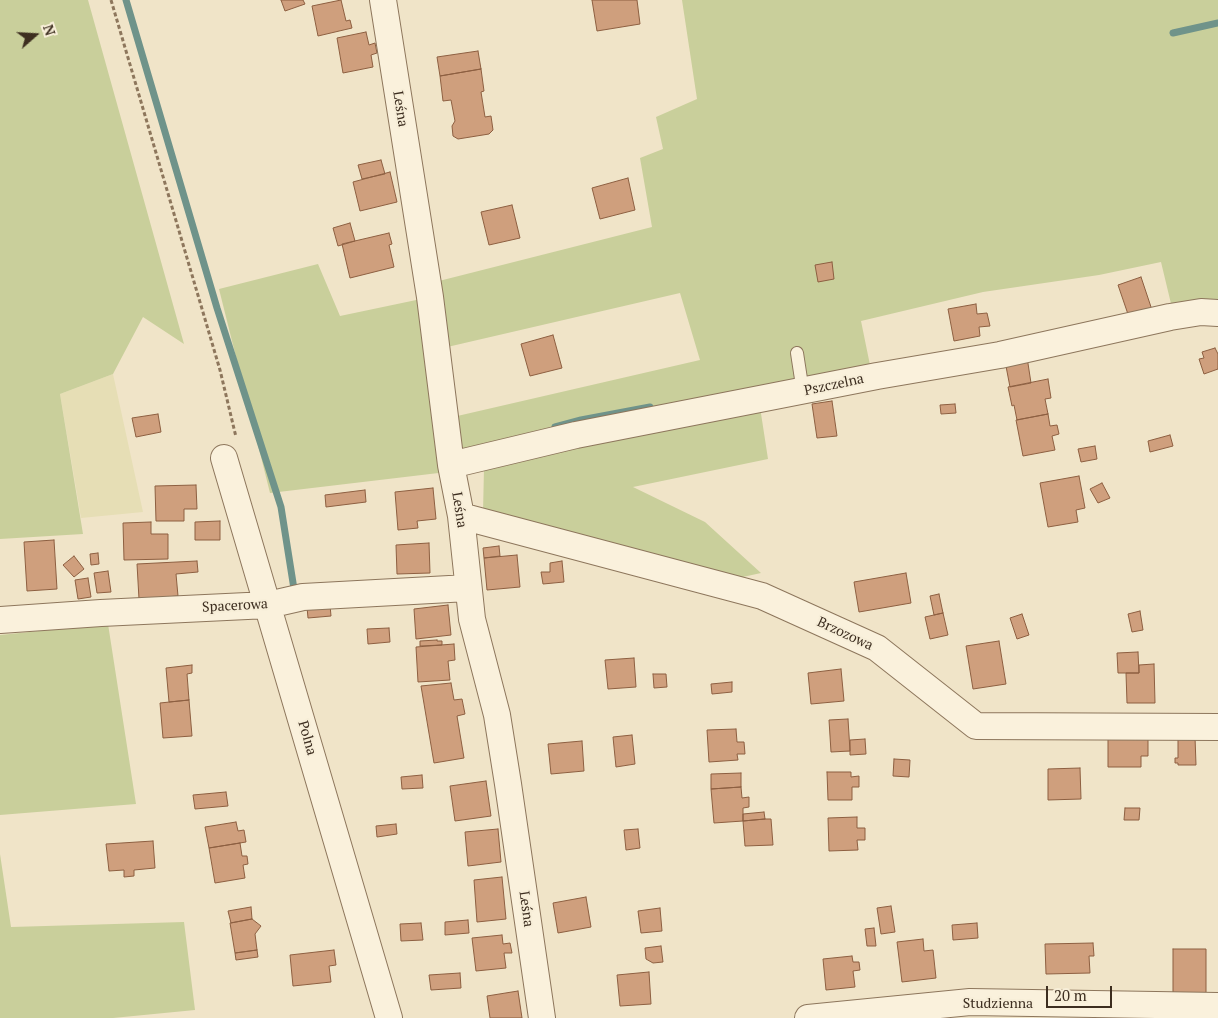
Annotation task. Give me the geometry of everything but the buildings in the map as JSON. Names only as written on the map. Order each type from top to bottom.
[{"type":"street","name":"Leśna","points":[[383,0],[430,297],[472,619],[497,715],[542,1018]]},
{"type":"street","name":"Pszczelna","points":[[452,465],[576,435],[878,376],[1000,355],[1170,317],[1201,312],[1218,313]]},
{"type":"street","name":"Polna","points":[[224,458],[389,1018]]},
{"type":"street","name":"Brzozowa","points":[[460,516],[762,596],[877,648],[976,726],[1218,727]]},
{"type":"street","name":"Spacerowa","points":[[0,620],[268,605],[303,598],[468,588]]},
{"type":"street","name":"Studzienna","points":[[808,1018],[970,1002],[1218,1006]]},
{"type":"lane","points":[[797,352],[803,392]]},
{"type":"path","points":[[111,0],[220,370],[235,429]]},
{"type":"shaded area","points":[[113,374],[143,512],[81,518],[60,394]]},
{"type":"green space","points":[[0,0],[88,0],[184,344],[143,317],[113,374],[60,394],[83,534],[0,539]]},
{"type":"green space","points":[[682,0],[1218,0],[1218,309],[1173,312],[1161,262],[1099,275],[983,292],[861,321],[871,370],[462,452],[453,417],[700,360],[680,293],[443,348],[435,282],[652,227],[640,158],[663,149],[656,117],[697,99]]},
{"type":"green space","points":[[318,264],[340,316],[421,299],[447,472],[270,493],[219,289]]},
{"type":"green space","points":[[760,407],[768,459],[633,487],[705,522],[761,573],[729,580],[483,513],[484,468]]},
{"type":"green space","points":[[108,624],[136,804],[0,815],[0,635]]},
{"type":"green space","points":[[0,854],[11,927],[184,922],[195,1010],[113,1018],[0,1018]]},
{"type":"waterway","points":[[126,0],[217,308],[281,507],[294,589]]},
{"type":"waterway","points":[[1173,33],[1218,23]]},
{"type":"waterway","points":[[555,427],[650,407]]}]
